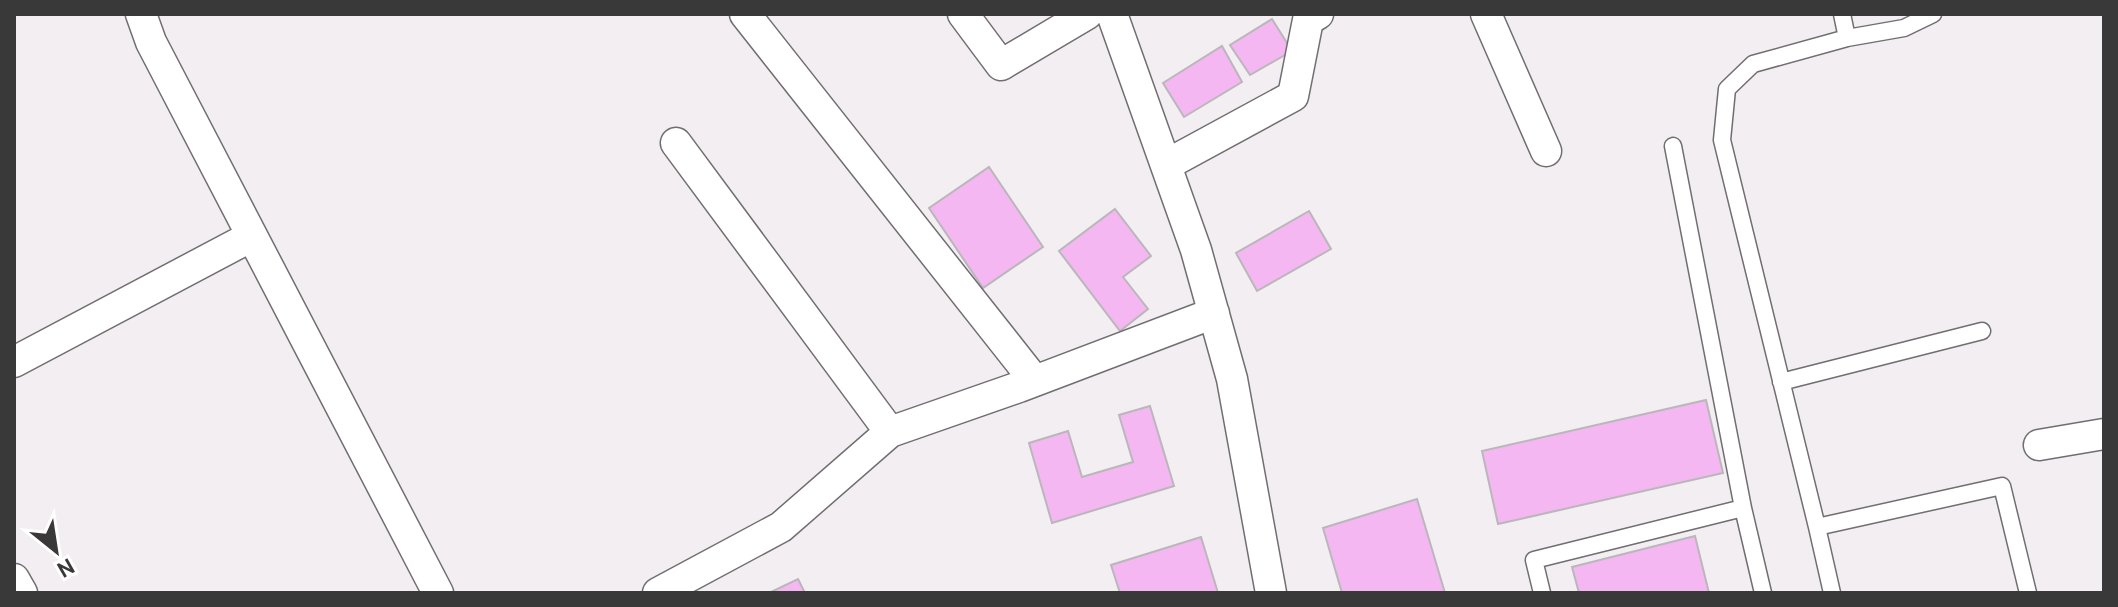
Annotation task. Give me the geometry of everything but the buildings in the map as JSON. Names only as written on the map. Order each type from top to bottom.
[{"type":"street","points":[[141,14],[151,42],[438,593]]},
{"type":"street","points":[[745,14],[1035,381]]},
{"type":"street","points":[[963,14],[1001,65],[1087,14]]},
{"type":"street","points":[[1112,14],[1196,250],[1214,313],[1232,379],[1271,593]]},
{"type":"street","points":[[1166,165],[1293,96],[1308,20],[1318,14]]},
{"type":"street","points":[[1486,14],[1546,151]]},
{"type":"street","points":[[676,143],[890,432]]},
{"type":"street","points":[[14,362],[252,236]]},
{"type":"street","points":[[658,593],[781,527],[890,432],[1214,313]]},
{"type":"street","points":[[2039,445],[2104,434]]},
{"type":"street","points":[[14,579],[22,593]]},
{"type":"lane","points":[[1842,14],[1847,38]]},
{"type":"lane","points":[[1832,593],[1722,140],[1727,89],[1753,64],[1847,38],[1904,28],[1933,14]]},
{"type":"lane","points":[[1673,146],[1743,508],[1763,593]]},
{"type":"lane","points":[[1781,382],[1982,331]]},
{"type":"lane","points":[[1817,527],[2002,486],[2028,593]]},
{"type":"lane","points":[[1542,593],[1534,560],[1743,508]]}]
